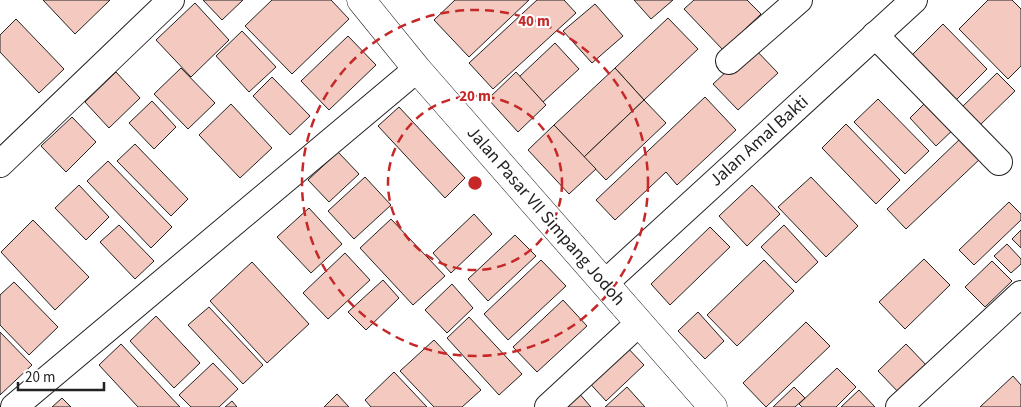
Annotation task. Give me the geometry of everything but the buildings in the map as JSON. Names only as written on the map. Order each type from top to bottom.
[{"type":"main road","name":"Jalan Pasar VII Simpang Jodoh","points":[[361,0],[417,69],[605,282],[712,407]]},
{"type":"street","points":[[0,164],[171,0]]},
{"type":"street","points":[[729,61],[799,0]]},
{"type":"street","name":"Jalan Amal Bakti","points":[[605,282],[875,35],[901,4]]},
{"type":"street","points":[[875,35],[999,162]]},
{"type":"street","points":[[14,407],[417,69]]},
{"type":"street","points":[[898,407],[1021,294]]},
{"type":"street","points":[[548,407],[639,323]]}]
